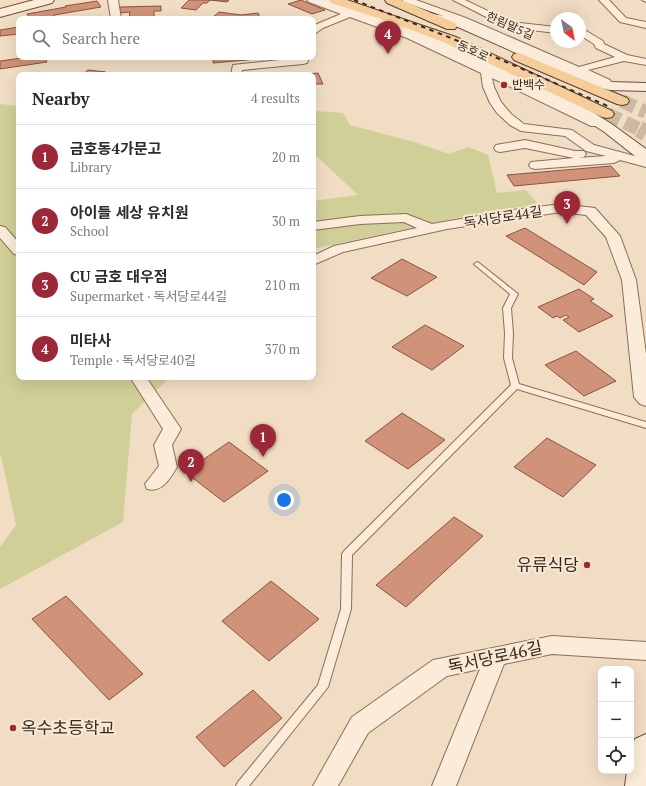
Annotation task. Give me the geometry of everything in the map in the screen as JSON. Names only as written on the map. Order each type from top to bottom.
[{"type":"main road","points":[[0,1],[14,0]]},
{"type":"main road","points":[[0,13],[48,0]]},
{"type":"main road","points":[[322,0],[417,34],[578,109],[606,124],[646,157]]},
{"type":"main road","name":"동호로","points":[[335,0],[391,18],[451,40],[606,124]]},
{"type":"main road","name":"동호로","points":[[391,0],[622,102]]},
{"type":"main road","points":[[432,18],[454,21],[593,82],[610,86],[646,87]]},
{"type":"main road","points":[[641,786],[646,749]]},
{"type":"street","points":[[113,0],[116,16]]},
{"type":"street","points":[[312,0],[410,36],[587,119],[606,124]]},
{"type":"street","name":"한림말5길","points":[[407,0],[463,20],[606,82]]},
{"type":"street","points":[[458,0],[508,25],[550,29]]},
{"type":"street","points":[[604,0],[622,20],[646,25]]},
{"type":"street","points":[[316,29],[320,26],[350,14]]},
{"type":"street","points":[[508,25],[524,46]]},
{"type":"street","points":[[586,35],[599,43],[600,46],[624,58],[646,62]]},
{"type":"street","points":[[578,70],[624,58]]},
{"type":"street","points":[[236,72],[237,67],[303,62],[303,60]]},
{"type":"street","points":[[486,71],[486,83],[496,103],[514,123],[521,127],[568,133],[590,148],[646,164]]},
{"type":"street","points":[[500,148],[525,144],[575,155],[604,151]]},
{"type":"street","points":[[535,165],[612,159],[646,164]]},
{"type":"street","name":"독서당로44길","points":[[316,260],[339,249],[432,228],[513,214],[561,208],[590,211],[613,236],[630,280],[643,397],[646,400]]},
{"type":"street","points":[[316,226],[360,220],[406,218],[432,228]]},
{"type":"street","points":[[0,230],[16,247]]},
{"type":"street","points":[[140,380],[172,429],[162,445],[168,467],[154,484]]},
{"type":"street","name":"독서당로46길","points":[[325,786],[360,725],[441,667],[552,644],[646,651]]},
{"type":"street","points":[[444,786],[496,656]]},
{"type":"lane","points":[[477,264],[514,294],[507,308],[508,358],[515,386]]},
{"type":"lane","points":[[515,386],[646,425]]},
{"type":"lane","points":[[242,786],[323,688],[346,609],[346,554],[515,386]]},
{"type":"green space","points":[[0,104],[16,106],[16,380],[167,380],[132,414],[123,522],[0,589],[0,547],[16,525],[0,455]]},
{"type":"green space","points":[[316,111],[343,113],[350,125],[414,142],[449,154],[468,147],[488,155],[497,193],[526,190],[538,204],[480,213],[316,248],[316,201],[358,195],[316,156]]},
{"type":"building","points":[[189,0],[210,0],[207,3],[203,3],[196,10],[181,8]]},
{"type":"building","points":[[210,0],[229,0],[227,2]]},
{"type":"building","points":[[301,0],[325,10],[312,14],[288,4]]},
{"type":"building","points":[[97,1],[101,7],[54,16],[28,16],[27,14],[66,7],[65,6]]},
{"type":"building","points":[[161,6],[161,11],[154,11],[154,16],[129,16],[130,12],[120,13],[120,7]]},
{"type":"building","points":[[219,12],[241,15],[258,13],[259,16],[214,16]]},
{"type":"building","points":[[16,27],[16,34],[0,36],[0,30]]},
{"type":"building","points":[[16,59],[16,60],[46,60],[47,62],[0,69],[0,61]]},
{"type":"building","points":[[213,60],[246,60],[213,63]]},
{"type":"building","points":[[88,70],[106,72],[86,72]]},
{"type":"building","points":[[316,73],[318,73],[323,84],[316,84]]},
{"type":"building","points":[[611,166],[620,176],[514,186],[507,175]]},
{"type":"building","points":[[525,228],[597,272],[584,285],[506,236]]},
{"type":"building","points":[[402,259],[437,277],[407,296],[371,278]]},
{"type":"building","points":[[579,289],[594,299],[590,301],[613,316],[579,332],[563,320],[569,317],[566,315],[560,318],[557,316],[553,318],[538,307]]},
{"type":"building","points":[[425,325],[464,346],[432,370],[392,347]]},
{"type":"building","points":[[576,351],[616,381],[584,396],[545,365]]},
{"type":"building","points":[[402,413],[445,440],[408,469],[365,441]]},
{"type":"building","points":[[547,438],[596,465],[563,497],[514,467]]},
{"type":"building","points":[[229,442],[268,471],[224,502],[185,472]]},
{"type":"building","points":[[454,517],[483,536],[406,607],[376,585]]},
{"type":"building","points":[[271,581],[319,619],[269,661],[222,621]]},
{"type":"building","points":[[66,596],[143,674],[109,700],[32,619]]},
{"type":"building","points":[[253,690],[282,718],[224,767],[196,737]]},
{"type":"tunnel","points":[[622,101],[646,112]]},
{"type":"tunnel","points":[[607,114],[640,129]]},
{"type":"tunnel","points":[[640,129],[646,133]]},
{"type":"railway","points":[[354,0],[451,38],[610,107]]},
{"type":"place","name":"미타사","points":[[388,54]]},
{"type":"place","name":"반백수","points":[[504,85]]},
{"type":"place","name":"CU 금호 대우점","points":[[567,224]]},
{"type":"place","name":"금호동4가문고","points":[[263,457]]},
{"type":"place","name":"아이들 세상 유치원","points":[[191,482]]},
{"type":"place","name":"유류식당","points":[[587,565]]},
{"type":"place","name":"옥수초등학교","points":[[13,728]]}]
